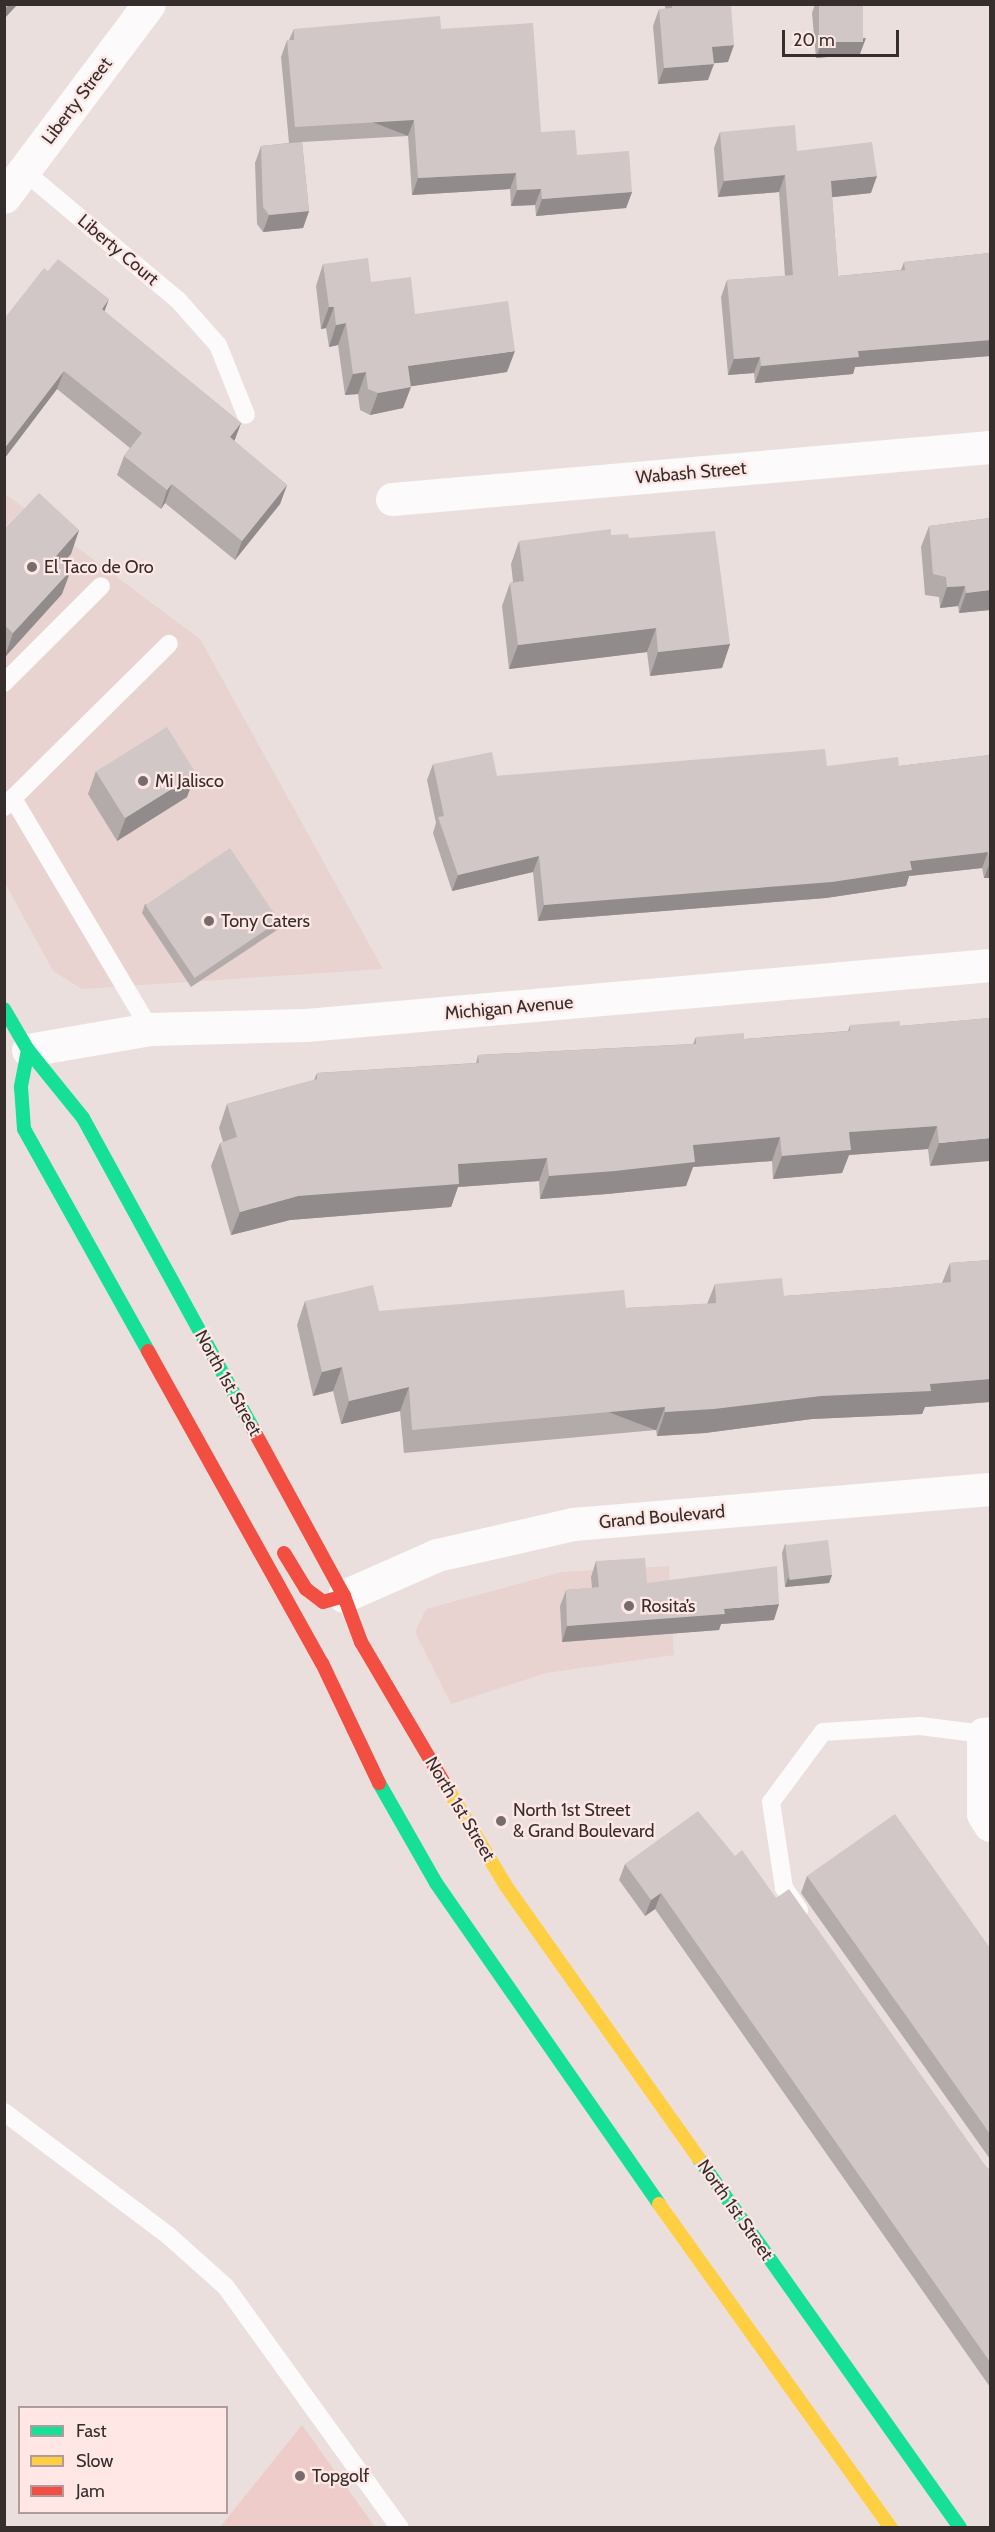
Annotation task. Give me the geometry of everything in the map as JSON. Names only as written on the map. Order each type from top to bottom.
[{"type":"main road","name":"North 1st Street","points":[[4,1009],[28,1050],[83,1118],[344,1596],[361,1642],[506,1886],[960,2528]]},
{"type":"main road","points":[[28,1050],[21,1087],[24,1129],[117,1300],[322,1663],[390,1805],[436,1883],[891,2528]]},
{"type":"main road","points":[[117,1300],[156,1334]]},
{"type":"main road","points":[[279,1543],[306,1589],[323,1602],[344,1596]]},
{"type":"street","name":"Liberty Street","points":[[4,197],[149,4]]},
{"type":"street","name":"Wabash Street","points":[[392,499],[990,447]]},
{"type":"street","name":"Michigan Avenue","points":[[28,1050],[150,1029],[306,1025],[990,965]]},
{"type":"street","name":"Grand Boulevard","points":[[344,1596],[437,1555],[573,1524],[990,1489]]},
{"type":"street","points":[[987,1733],[983,1814],[990,1825]]},
{"type":"lane","name":"Liberty Court","points":[[24,171],[178,300],[218,345],[246,415]]},
{"type":"lane","points":[[4,683],[101,586]]},
{"type":"lane","points":[[150,1029],[9,803],[169,644]]},
{"type":"lane","points":[[812,1927],[784,1888],[771,1802],[823,1732],[920,1726],[987,1733]]},
{"type":"lane","points":[[4,2112],[169,2236],[226,2287],[400,2528]]},
{"type":"shaded area","points":[[4,493],[200,639],[383,969],[82,989],[53,971],[5,883]]},
{"type":"shaded area","points":[[669,1566],[674,1655],[546,1673],[451,1704],[415,1632],[426,1609],[562,1572]]},
{"type":"shaded area","name":"Topgolf","points":[[302,2425],[375,2527],[220,2527]]},
{"type":"building","points":[[672,4],[731,4],[734,45],[712,47],[714,64],[664,68],[659,9],[672,8]]},
{"type":"building","points":[[819,4],[863,4],[863,42],[819,42]]},
{"type":"building","points":[[440,16],[441,29],[533,23],[541,132],[575,130],[577,155],[629,151],[632,192],[542,199],[541,189],[517,190],[516,173],[418,178],[414,120],[295,127],[287,40],[294,40],[294,29]]},
{"type":"building","points":[[795,125],[797,151],[872,142],[877,176],[831,181],[838,276],[905,270],[904,262],[990,253],[990,340],[858,351],[859,357],[761,366],[760,357],[734,359],[727,280],[793,275],[785,175],[724,181],[720,132]]},
{"type":"building","points":[[302,142],[309,211],[269,215],[263,207],[261,146]]},
{"type":"building","points":[[368,258],[371,282],[411,277],[415,314],[508,301],[515,351],[408,366],[411,387],[378,393],[368,389],[366,372],[353,374],[346,323],[336,325],[334,307],[329,307],[323,264]]},
{"type":"building","points":[[58,259],[109,299],[102,309],[241,423],[230,437],[287,485],[242,541],[172,484],[167,490],[124,456],[142,433],[64,371],[4,449],[4,319],[44,268],[48,271]]},
{"type":"building","name":"El Taco de Oro","points":[[39,493],[79,530],[56,556],[71,570],[13,633],[4,625],[4,530]]},
{"type":"building","points":[[990,518],[990,590],[966,593],[965,586],[947,587],[946,577],[933,574],[929,526]]},
{"type":"building","points":[[611,529],[611,535],[628,534],[629,538],[715,531],[730,644],[658,652],[656,628],[518,645],[510,583],[524,581],[519,541]]},
{"type":"building","points":[[167,727],[196,774],[125,818],[96,772]]},
{"type":"building","points":[[825,749],[827,766],[898,757],[899,766],[990,755],[990,862],[988,852],[910,861],[912,870],[832,882],[544,905],[539,856],[458,875],[438,817],[444,816],[433,764],[492,752],[497,776]]},
{"type":"building","name":"Tony Caters","points":[[230,848],[279,921],[195,978],[145,905]]},
{"type":"building","points":[[990,1018],[990,1138],[939,1143],[937,1126],[849,1132],[851,1150],[782,1156],[780,1137],[693,1145],[695,1162],[549,1176],[547,1158],[458,1164],[459,1184],[298,1196],[240,1212],[220,1143],[237,1137],[227,1104],[317,1079],[317,1073],[479,1063],[478,1055],[696,1044],[696,1037],[744,1033],[744,1039],[850,1031],[850,1025],[900,1021],[900,1026]]},
{"type":"building","points":[[990,1260],[990,1379],[930,1384],[931,1391],[821,1396],[714,1409],[665,1412],[665,1407],[412,1430],[409,1387],[349,1401],[342,1367],[322,1372],[305,1301],[373,1285],[379,1311],[624,1290],[626,1308],[716,1303],[715,1284],[782,1278],[784,1296],[890,1288],[951,1282],[950,1263]]},
{"type":"building","points":[[828,1540],[832,1575],[790,1580],[785,1545]]},
{"type":"building","points":[[645,1558],[647,1583],[777,1566],[779,1604],[724,1609],[725,1614],[567,1626],[566,1590],[599,1587],[596,1561]]},
{"type":"building","points":[[698,1811],[735,1856],[742,1850],[776,1898],[789,1889],[990,2170],[990,2362],[661,1893],[651,1900],[625,1864]]},
{"type":"building","points":[[895,1814],[990,1948],[990,2134],[807,1876]]},
{"type":"traffic: fast","points":[[4,1009],[28,1050],[83,1118],[253,1429]]},
{"type":"traffic: fast","points":[[28,1050],[21,1087],[24,1129],[148,1351]]},
{"type":"traffic: fast","points":[[379,1783],[436,1883],[659,2204]]},
{"type":"traffic: fast","points":[[699,2159],[960,2528]]},
{"type":"traffic: slow","points":[[443,1781],[506,1886],[699,2159]]},
{"type":"traffic: slow","points":[[659,2204],[891,2528]]},
{"type":"traffic: jam","points":[[148,1351],[322,1663],[379,1783]]},
{"type":"traffic: jam","points":[[253,1429],[344,1596],[361,1642],[443,1781]]},
{"type":"traffic: jam","points":[[284,1553],[306,1589],[323,1602],[344,1596]]},
{"type":"place","name":"El Taco de Oro","points":[[32,567]]},
{"type":"place","name":"Mi Jalisco","points":[[143,781]]},
{"type":"place","name":"Tony Caters","points":[[209,921]]},
{"type":"place","name":"Rosita’s","points":[[629,1606]]},
{"type":"place","name":"North 1st Street & Grand Boulevard","points":[[501,1821]]},
{"type":"place","name":"Topgolf","points":[[300,2476]]}]
